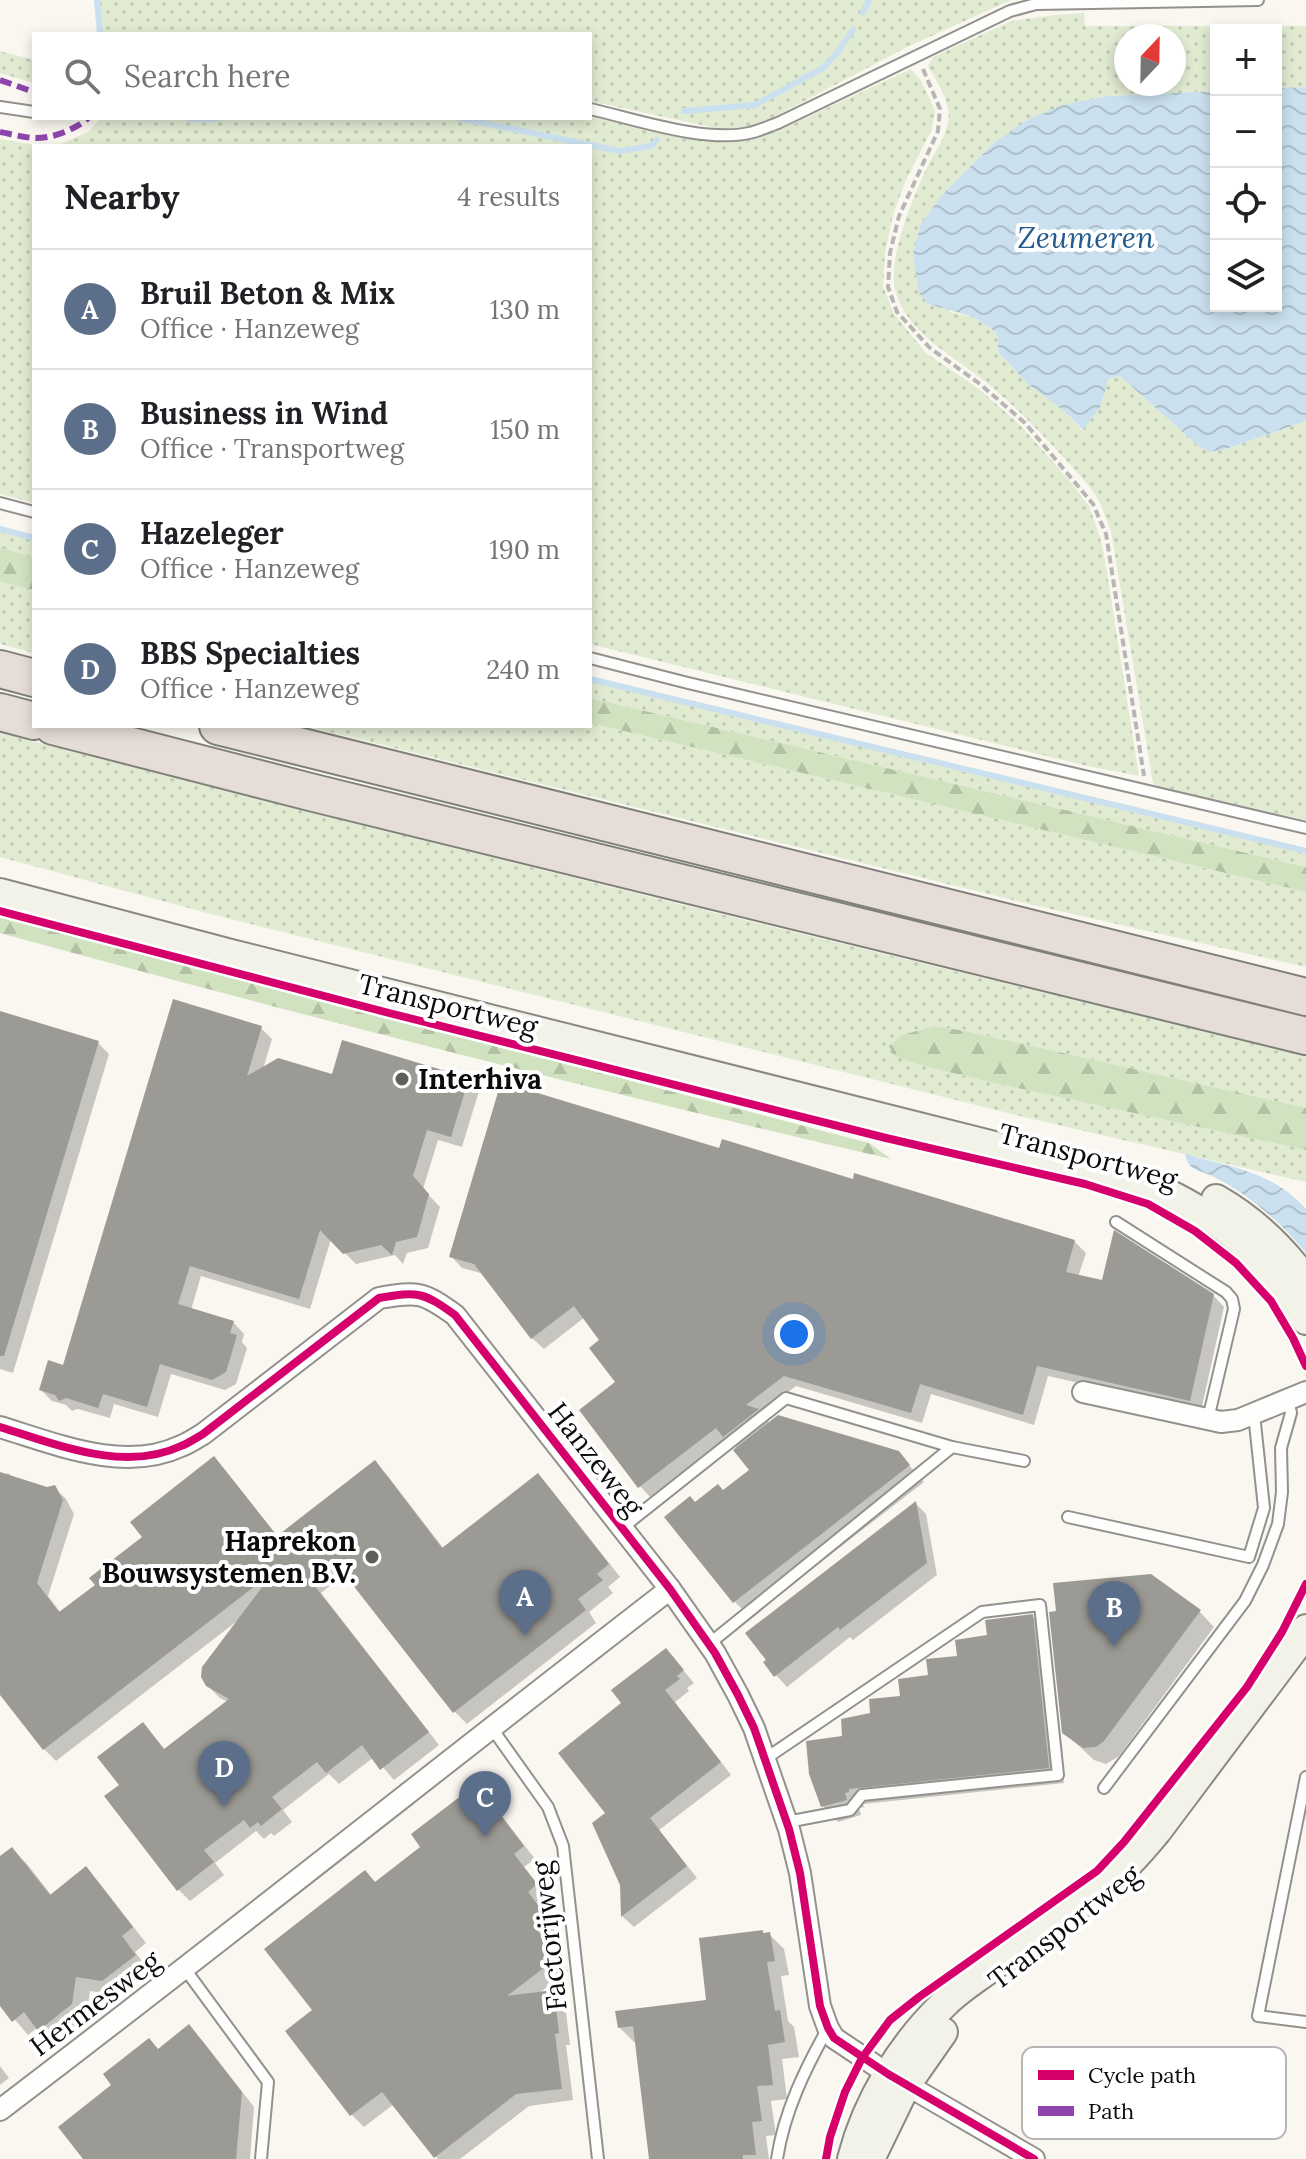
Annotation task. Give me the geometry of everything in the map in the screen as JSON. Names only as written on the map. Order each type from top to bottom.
[{"type":"highway","points":[[0,669],[32,677]]},
{"type":"highway","points":[[0,712],[32,720]]},
{"type":"highway","points":[[61,728],[344,801],[1306,1036]]},
{"type":"highway","points":[[226,728],[1306,997]]},
{"type":"street","name":"Transportweg","points":[[0,878],[668,1051],[1141,1166],[1195,1187],[1236,1211],[1278,1248],[1306,1281]]},
{"type":"street","name":"Transportweg","points":[[0,893],[1149,1185],[1190,1204],[1229,1230],[1269,1269],[1306,1320]]},
{"type":"street","name":"Hanzeweg","points":[[0,1427],[69,1448],[115,1457],[157,1454],[180,1447],[203,1434],[379,1298],[419,1293],[455,1315],[670,1589],[709,1644],[738,1695],[754,1728],[787,1822],[800,1873],[820,2006],[828,2028]]},
{"type":"street","points":[[1083,1392],[1221,1422],[1238,1420],[1297,1396]]},
{"type":"street","points":[[185,1969],[670,1589]]},
{"type":"street","name":"Transportweg","points":[[897,2080],[922,2028],[946,2002],[1084,1901],[1138,1853],[1306,1629]]},
{"type":"street","name":"Transportweg","points":[[897,2080],[927,2052],[968,2003],[1110,1896],[1151,1859],[1306,1653]]},
{"type":"street","name":"Hermesweg","points":[[0,2110],[185,1969]]},
{"type":"street","points":[[828,2028],[834,2038],[897,2080],[1034,2159]]},
{"type":"street","points":[[852,2159],[877,2094],[897,2080]]},
{"type":"street","points":[[870,2159],[897,2080]]},
{"type":"lane","points":[[592,109],[680,130],[722,136],[749,133],[778,123],[1010,11],[1036,4],[1258,0]]},
{"type":"lane","points":[[0,107],[32,112]]},
{"type":"lane","points":[[0,503],[32,511]]},
{"type":"lane","points":[[592,659],[1306,828]]},
{"type":"lane","name":"Transportweg","points":[[1116,1222],[1226,1292],[1232,1299],[1234,1309],[1208,1419]]},
{"type":"lane","points":[[1104,1788],[1245,1601],[1263,1565],[1278,1524],[1282,1492],[1281,1448],[1297,1396]]},
{"type":"lane","name":"Hanzeweg","points":[[622,1528],[786,1398],[952,1447],[1024,1461]]},
{"type":"lane","points":[[1068,1517],[1249,1557],[1264,1508],[1254,1414]]},
{"type":"lane","points":[[709,1644],[952,1447]]},
{"type":"lane","points":[[765,1759],[982,1612],[1040,1605],[1058,1775],[862,1795],[850,1810],[787,1822]]},
{"type":"lane","name":"Factorijweg","points":[[491,1727],[548,1807],[563,1846],[598,2159]]},
{"type":"lane","points":[[1306,1777],[1258,2016],[1306,2022]]},
{"type":"lane","points":[[185,1969],[268,2082],[261,2159]]},
{"type":"lane","points":[[777,2159],[802,2074],[828,2028]]},
{"type":"path","points":[[916,55],[940,109],[938,131],[899,216],[890,253],[888,287],[897,312],[930,348],[980,384],[1025,423],[1093,504],[1106,534],[1146,790]]},
{"type":"green space","points":[[98,0],[1011,0],[907,47],[776,116],[746,127],[720,129],[592,101],[592,32],[99,32]]},
{"type":"green space","points":[[1084,13],[1085,26],[1114,26],[1114,96],[1109,96],[949,312],[974,317],[996,332],[999,353],[1029,385],[1064,411],[1082,430],[1100,407],[1109,378],[1120,376],[1197,445],[1210,452],[1306,421],[1306,820],[1159,787],[1153,783],[1111,531],[1100,503],[1079,475],[1018,411],[920,331],[909,319],[895,289],[895,262],[902,229],[948,122],[946,100],[928,66],[933,57],[1011,21]]},
{"type":"green space","points":[[1186,26],[1210,26],[1210,91],[1186,92]]},
{"type":"green space","points":[[1282,26],[1306,26],[1306,87],[1282,88]]},
{"type":"green space","points":[[0,51],[32,59],[32,82],[0,73]]},
{"type":"green space","points":[[911,69],[921,81],[935,110],[932,129],[906,180],[893,215],[885,253],[883,286],[894,314],[926,353],[979,389],[1021,426],[1089,506],[1105,560],[1139,776],[592,644],[592,144],[61,144],[88,132],[99,120],[592,120],[592,115],[679,136],[720,142],[749,139],[780,130]]},
{"type":"green space","points":[[0,139],[32,144],[32,502],[0,494]]},
{"type":"green space","points":[[0,527],[32,535],[32,556],[0,548]]},
{"type":"green space","points":[[0,548],[32,556],[32,590],[0,582]]},
{"type":"green space","points":[[0,582],[32,590],[32,652],[0,644]]},
{"type":"green space","points":[[592,678],[1306,848],[1306,867],[592,698]]},
{"type":"green space","points":[[592,698],[1306,867],[1306,892],[592,723]]},
{"type":"green space","points":[[592,723],[1306,892],[1306,967],[1033,905],[313,728],[592,728]]},
{"type":"green space","points":[[0,733],[652,897],[1306,1054],[1306,1108],[966,1031],[934,1026],[902,1035],[920,1065],[1306,1150],[1306,1182],[1028,1118],[207,913],[0,857]]},
{"type":"green space","points":[[0,916],[869,1143],[891,1159],[444,1050],[0,933]]},
{"type":"green space","points":[[934,1026],[1306,1108],[1306,1150],[990,1082],[894,1056],[889,1046],[902,1035]]},
{"type":"water","name":"Zeumeren","points":[[1306,87],[1306,421],[1210,452],[1197,445],[1120,376],[1109,378],[1100,407],[1083,430],[1064,411],[1029,385],[999,353],[996,332],[974,317],[928,304],[919,293],[913,253],[921,224],[941,196],[995,142],[1027,120],[1065,104],[1109,96],[1186,96],[1186,92],[1210,91],[1210,312],[1282,312],[1282,88]]},
{"type":"water","points":[[1185,1154],[1250,1172],[1293,1197],[1306,1209],[1306,1253],[1286,1230],[1239,1191],[1191,1167]]},
{"type":"building","points":[[173,999],[262,1026],[247,1076],[278,1058],[332,1074],[342,1040],[469,1078],[451,1137],[427,1130],[413,1176],[429,1194],[417,1237],[396,1242],[392,1255],[381,1245],[343,1254],[320,1230],[299,1299],[190,1266],[178,1304],[234,1321],[230,1333],[237,1335],[226,1372],[212,1380],[160,1364],[147,1407],[103,1394],[98,1408],[66,1398],[59,1401],[55,1395],[39,1390],[48,1360],[63,1365]]},
{"type":"building","points":[[0,1011],[99,1041],[4,1356],[0,1356]]},
{"type":"building","points":[[501,1082],[719,1148],[722,1139],[853,1179],[854,1173],[1075,1240],[1066,1272],[1102,1280],[1114,1230],[1214,1294],[1190,1401],[1037,1366],[1023,1415],[920,1384],[911,1413],[784,1376],[746,1405],[759,1409],[723,1437],[716,1428],[638,1488],[579,1410],[615,1382],[589,1348],[599,1340],[574,1306],[531,1339],[474,1264],[449,1257]]},
{"type":"building","points":[[778,1415],[899,1451],[910,1465],[733,1603],[664,1517],[690,1496],[695,1502],[718,1484],[723,1490],[749,1470],[733,1450]]},
{"type":"building","points":[[214,1456],[277,1536],[375,1460],[442,1548],[538,1473],[609,1564],[597,1574],[603,1580],[578,1599],[586,1610],[453,1713],[334,1561],[310,1580],[429,1732],[380,1770],[362,1745],[326,1773],[317,1762],[272,1797],[282,1809],[261,1826],[258,1822],[250,1828],[244,1820],[204,1850],[214,1862],[177,1891],[104,1796],[119,1785],[97,1757],[143,1722],[164,1749],[229,1699],[206,1686],[201,1677],[202,1667],[269,1578],[43,1750],[0,1695],[0,1472],[47,1487],[55,1485],[63,1500],[37,1583],[59,1612],[95,1585],[89,1578],[142,1537],[130,1522]]},
{"type":"building","points":[[916,1501],[927,1563],[774,1677],[763,1662],[766,1660],[745,1633]]},
{"type":"building","points":[[1151,1574],[1201,1610],[1104,1741],[1096,1747],[1083,1748],[1062,1733],[1049,1612],[1056,1611],[1053,1583]]},
{"type":"building","points":[[1033,1614],[1049,1768],[849,1789],[845,1793],[847,1800],[821,1807],[809,1774],[806,1741],[842,1736],[841,1719],[870,1713],[869,1699],[900,1696],[898,1679],[928,1675],[926,1659],[957,1656],[955,1640],[987,1635],[985,1620]]},
{"type":"building","points":[[666,1648],[684,1670],[677,1676],[680,1679],[665,1690],[721,1762],[650,1818],[687,1866],[621,1917],[620,1885],[592,1823],[605,1813],[558,1753],[621,1703],[611,1690]]},
{"type":"building","points":[[470,1789],[479,1801],[486,1796],[524,1846],[514,1854],[537,1884],[528,1892],[550,1921],[538,1931],[558,1957],[507,1996],[554,1990],[559,2033],[555,2034],[562,2089],[516,2094],[434,2158],[382,2092],[350,2116],[285,2031],[312,2010],[264,1949],[365,1870],[375,1882],[420,1847],[411,1834]]},
{"type":"building","points":[[12,1847],[50,1895],[86,1866],[133,1927],[122,1936],[136,1955],[102,1981],[76,1977],[72,2004],[38,2031],[24,2012],[12,2022],[0,2006],[0,1856]]},
{"type":"building","points":[[763,1930],[763,1933],[770,1932],[775,1961],[767,1962],[775,2011],[780,2010],[785,2042],[768,2045],[773,2085],[757,2086],[762,2121],[752,2122],[756,2155],[743,2155],[743,2159],[649,2159],[633,2026],[618,2028],[615,2011],[706,2000],[699,1938]]},
{"type":"building","points":[[189,2024],[242,2092],[236,2159],[83,2159],[58,2127],[111,2085],[103,2074],[149,2038],[158,2049]]},
{"type":"waterway","points":[[97,0],[100,32]]},
{"type":"waterway","points":[[863,12],[869,0]]},
{"type":"waterway","points":[[684,111],[755,105],[823,68],[853,30]]},
{"type":"waterway","points":[[468,120],[586,144]]},
{"type":"waterway","points":[[592,145],[620,151],[651,146],[657,140]]},
{"type":"waterway","points":[[0,529],[32,537]]},
{"type":"waterway","points":[[592,679],[1306,851]]},
{"type":"marked path","points":[[0,80],[32,91]]},
{"type":"marked path","points":[[0,132],[33,138],[47,137],[70,130],[86,120]]},
{"type":"cycle path","points":[[0,911],[389,1013],[886,1138],[1085,1184],[1148,1204],[1195,1231],[1236,1263],[1271,1301],[1306,1366]]},
{"type":"cycle path","points":[[0,1427],[90,1453],[137,1457],[159,1454],[203,1434],[379,1298],[420,1295],[455,1315],[670,1589],[715,1653],[738,1695],[754,1728],[789,1829],[800,1873],[820,2006],[834,2038],[888,2074],[1034,2159]]},
{"type":"cycle path","points":[[826,2159],[845,2092],[862,2058],[890,2020],[1097,1871],[1124,1842],[1247,1687],[1282,1632],[1306,1584]]},
{"type":"place","name":"Interhiva","points":[[402,1079]]},
{"type":"place","name":"Haprekon Bouwsystemen B.V.","points":[[372,1557]]},
{"type":"place","name":"Bruil Beton & Mix","points":[[525,1636]]},
{"type":"place","name":"Business in Wind","points":[[1114,1647]]},
{"type":"place","name":"BBS Specialties","points":[[224,1807]]},
{"type":"place","name":"Hazeleger","points":[[485,1837]]}]
